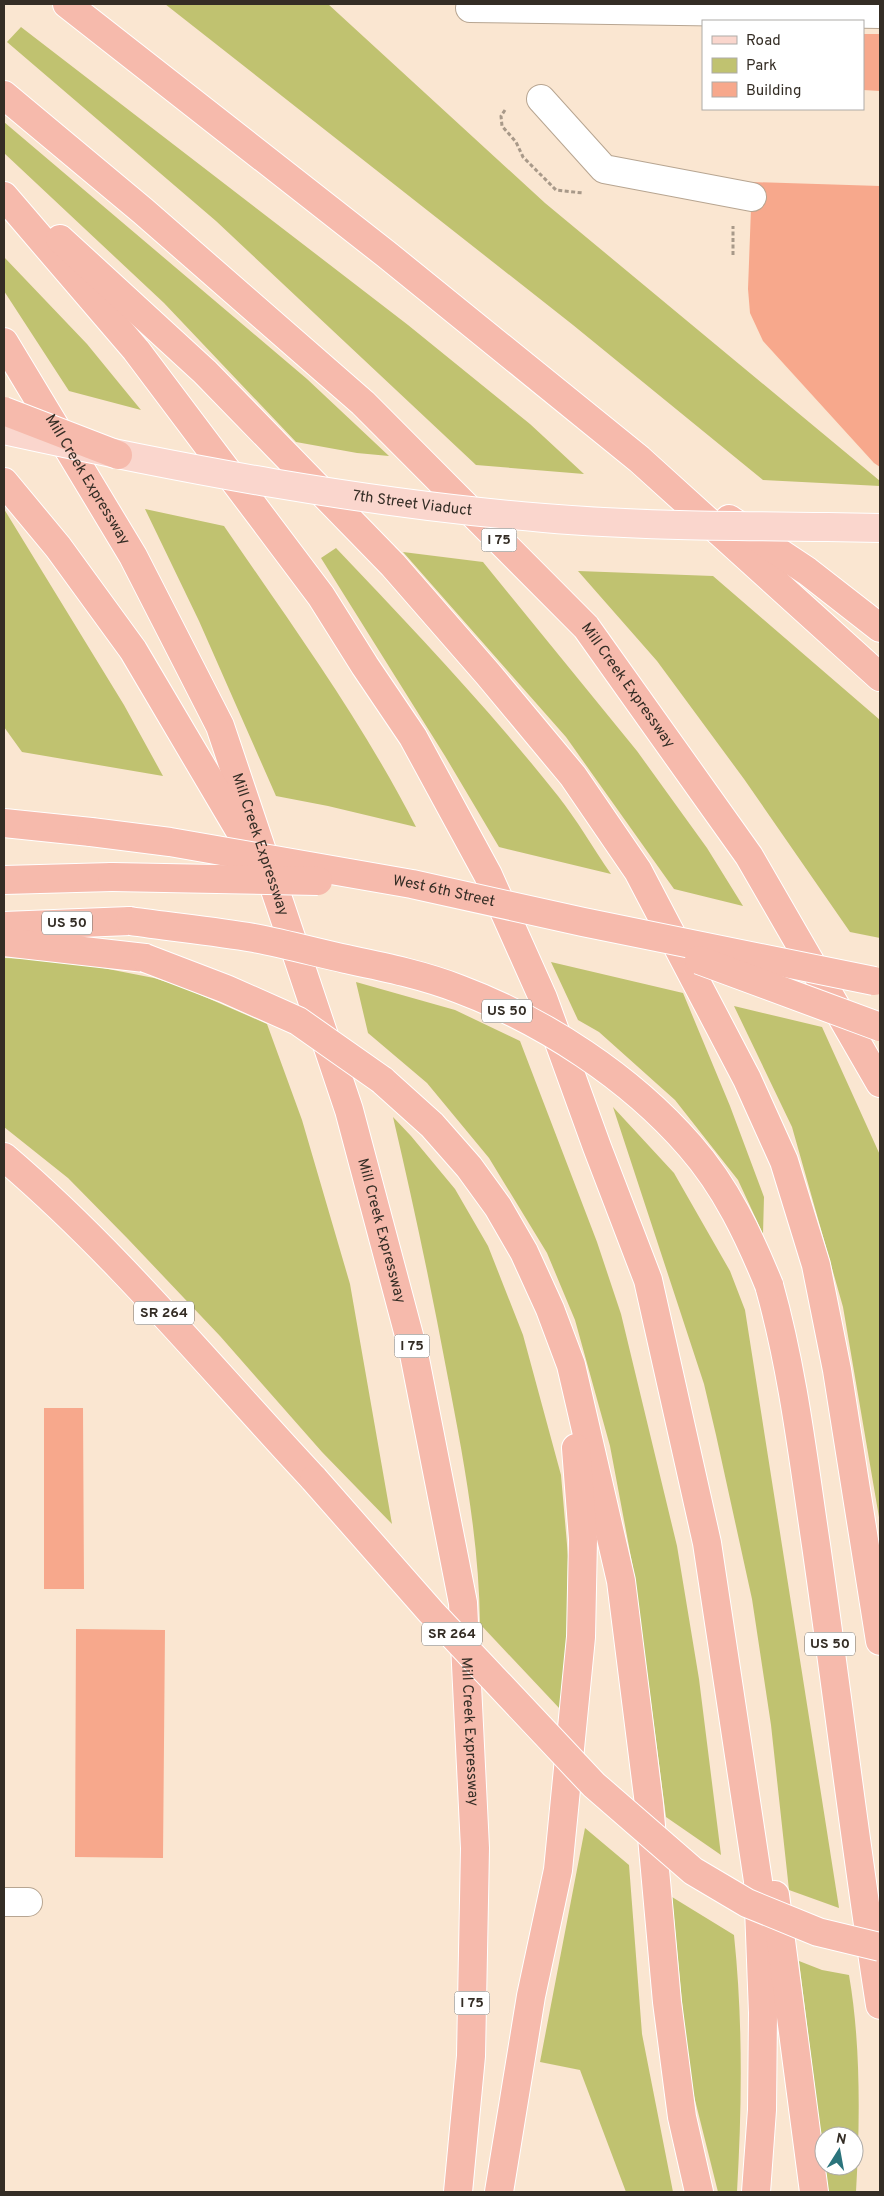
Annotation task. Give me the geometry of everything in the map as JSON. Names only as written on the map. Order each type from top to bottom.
[{"type":"highway","points":[[67,4],[386,254],[639,460],[880,677]]},
{"type":"highway","name":"Mill Creek Expressway","points":[[4,95],[143,211],[363,403],[586,627],[750,856],[880,1084]]},
{"type":"highway","points":[[4,188],[205,372],[393,565],[488,674],[573,776],[638,871],[747,1079],[787,1171],[816,1265],[835,1360],[880,1641]]},
{"type":"highway","points":[[4,196],[136,350],[321,596],[365,666],[414,737],[488,875],[543,998],[648,1280],[707,1543],[758,1881],[763,2012],[762,2110],[756,2192]]},
{"type":"highway","name":"Mill Creek Expressway","points":[[4,342],[133,556],[220,726],[348,1110],[414,1354],[463,1603],[475,1848],[471,2056],[458,2192]]},
{"type":"highway","points":[[4,411],[118,455]]},
{"type":"highway","points":[[639,460],[807,571],[880,628]]},
{"type":"highway","points":[[4,482],[58,547],[133,650],[277,894]]},
{"type":"highway","name":"West 6th Street","points":[[4,823],[170,842],[412,884],[583,922],[877,981]]},
{"type":"highway","points":[[4,880],[112,877],[412,884]]},
{"type":"highway","name":"US 50","points":[[4,926],[130,921],[254,938],[391,969],[459,989],[517,1016],[569,1045],[614,1074],[690,1146],[717,1182],[737,1215],[769,1285],[783,1333],[828,1633],[860,1878],[880,2005]]},
{"type":"highway","points":[[583,922],[734,972],[880,1027]]},
{"type":"highway","points":[[4,942],[145,958],[226,989],[298,1021],[382,1080],[432,1125],[469,1167],[498,1207],[524,1252],[571,1364],[621,1582],[649,1804],[667,2002],[682,2117],[699,2192]]},
{"type":"highway","name":"SR 264","points":[[4,1158],[49,1196],[132,1278],[314,1478],[431,1612],[594,1785],[693,1871],[756,1907],[818,1932],[880,1947]]},
{"type":"highway","points":[[499,2192],[531,1996],[558,1870],[581,1636],[583,1539],[571,1364]]},
{"type":"highway","points":[[730,1696],[773,1880],[814,2192]]},
{"type":"main road","name":"7th Street Viaduct","points":[[4,430],[118,455],[352,496],[544,518],[695,526],[880,528]]},
{"type":"lane","points":[[470,8],[880,14]]},
{"type":"lane","points":[[542,99],[604,169],[752,197]]},
{"type":"path","points":[[505,110],[501,116],[502,126],[516,142],[523,158],[556,190],[590,194]]},
{"type":"path","points":[[732,255],[733,217]]},
{"type":"green space","points":[[165,4],[328,4],[545,203],[880,481],[880,486],[763,480],[573,325]]},
{"type":"green space","points":[[21,27],[408,325],[530,424],[584,474],[476,465],[216,221],[7,42]]},
{"type":"green space","points":[[4,122],[307,379],[389,456],[357,453],[296,442],[164,303],[4,153]]},
{"type":"green space","points":[[4,257],[87,344],[141,410],[69,391],[4,291]]},
{"type":"green space","points":[[4,509],[124,705],[163,776],[22,752],[4,727]]},
{"type":"green space","points":[[145,509],[224,526],[349,711],[373,749],[416,827],[276,796],[199,621]]},
{"type":"green space","points":[[336,548],[450,669],[532,764],[565,805],[611,874],[499,847],[445,756],[321,558]]},
{"type":"green space","points":[[403,552],[483,562],[637,751],[707,848],[743,906],[674,889],[566,737]]},
{"type":"green space","points":[[578,571],[713,576],[880,720],[880,938],[850,932],[744,779],[657,661]]},
{"type":"green space","points":[[4,958],[62,960],[154,978],[180,986],[267,1024],[302,1120],[350,1284],[392,1524],[322,1452],[220,1336],[128,1239],[68,1178],[4,1127]]},
{"type":"green space","points":[[551,962],[683,993],[730,1106],[764,1197],[763,1234],[738,1180],[675,1100],[599,1032],[578,1020]]},
{"type":"green space","points":[[356,982],[455,1010],[520,1041],[597,1242],[621,1314],[677,1546],[699,1679],[721,1855],[666,1817],[634,1573],[610,1446],[575,1320],[547,1253],[489,1158],[427,1083],[368,1033]]},
{"type":"green space","points":[[734,1006],[822,1027],[880,1155],[880,1523],[843,1307],[792,1127]]},
{"type":"green space","points":[[613,1107],[674,1173],[730,1271],[745,1310],[839,1908],[789,1890],[771,1725],[752,1599],[716,1435],[704,1384]]},
{"type":"green space","points":[[393,1117],[455,1189],[488,1246],[523,1335],[561,1475],[568,1556],[567,1654],[560,1709],[480,1624],[477,1561],[464,1466],[415,1213]]},
{"type":"green space","points":[[585,1828],[629,1865],[642,2034],[673,2192],[626,2192],[580,2070],[540,2062]]},
{"type":"green space","points":[[672,1897],[734,1935],[739,1999],[741,2064],[737,2192],[718,2192],[689,2076]]},
{"type":"green space","points":[[799,1961],[822,1970],[849,1975],[853,2001],[858,2056],[858,2126],[820,2126]]},
{"type":"green space","points":[[826,2176],[857,2176],[856,2192],[828,2192]]},
{"type":"building","points":[[864,34],[880,34],[880,91],[864,90]]},
{"type":"building","points":[[752,182],[880,186],[880,467],[874,463],[763,341],[750,313],[748,289]]},
{"type":"building","points":[[44,1408],[83,1408],[84,1589],[44,1589]]},
{"type":"building","points":[[76,1629],[165,1630],[163,1858],[75,1857]]}]
